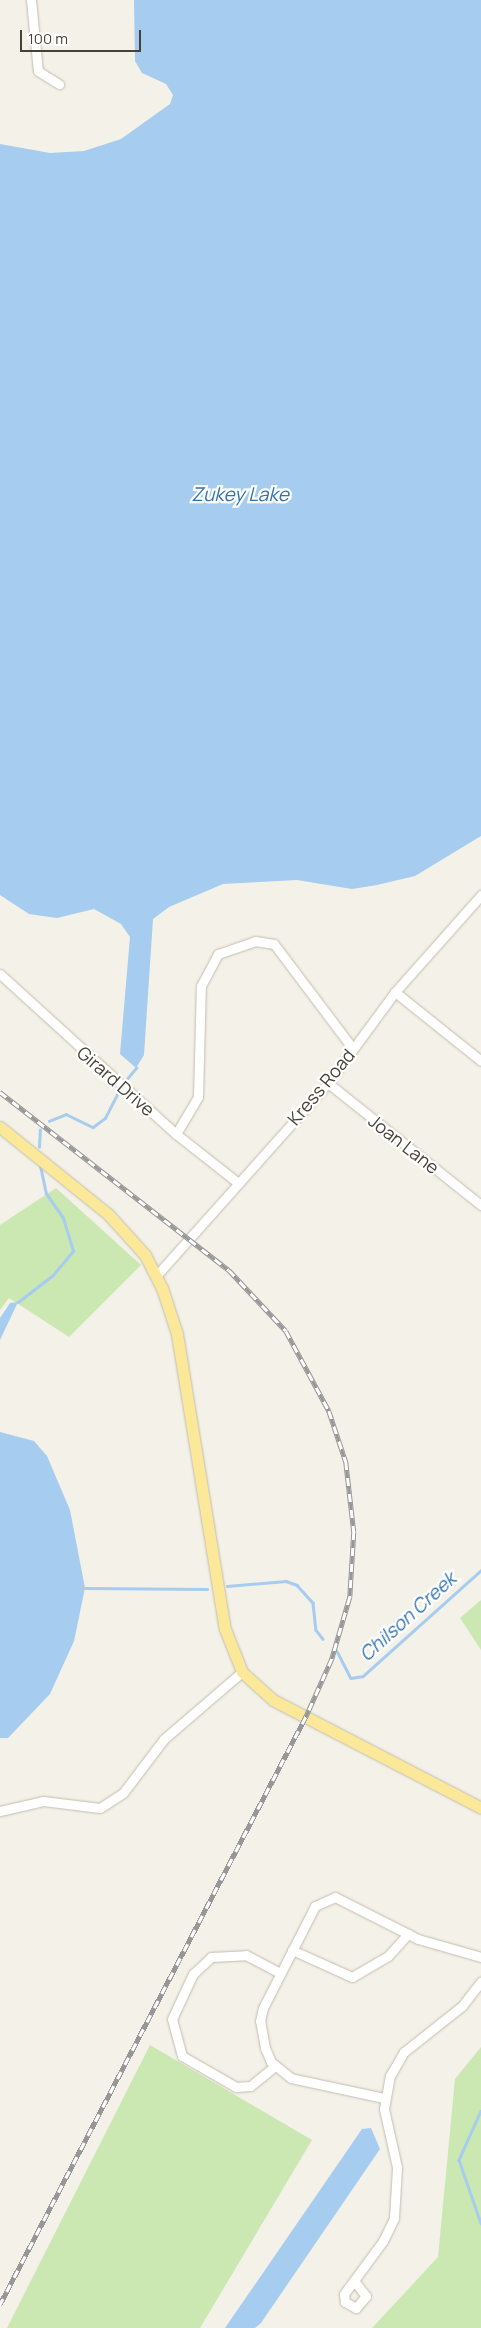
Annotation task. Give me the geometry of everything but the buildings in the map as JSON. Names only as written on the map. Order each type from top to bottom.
[{"type":"main road","points":[[0,1127],[108,1214],[144,1255],[156,1276],[177,1334],[222,1612],[242,1672],[273,1700],[481,1808]]},
{"type":"street","points":[[31,0],[38,71],[59,84]]},
{"type":"street","name":"Kress Road","points":[[156,1276],[238,1182],[328,1084],[395,992],[481,895]]},
{"type":"street","points":[[176,1134],[198,1097],[201,986],[218,954],[255,941],[274,944],[353,1049]]},
{"type":"street","name":"Girard Drive","points":[[0,974],[176,1134],[238,1182]]},
{"type":"street","points":[[395,992],[481,1061]]},
{"type":"street","name":"Joan Lane","points":[[328,1084],[481,1205]]},
{"type":"street","points":[[0,1811],[43,1802],[100,1808],[123,1793],[164,1739],[242,1672]]},
{"type":"street","points":[[384,2098],[291,2078],[275,2066],[264,2048],[260,2021],[280,1973],[315,1906],[330,1897],[408,1934],[481,1957]]},
{"type":"street","points":[[292,1950],[352,1978],[388,1956],[408,1934]]},
{"type":"street","points":[[275,2066],[250,2086],[236,2087],[182,2056],[172,2019],[193,1974],[211,1956],[246,1955],[280,1973]]},
{"type":"street","points":[[355,2282],[384,2241],[396,2206],[397,2166],[385,2122],[384,2098],[398,2059],[462,2006],[481,1982]]},
{"type":"green space","points":[[56,1188],[141,1265],[69,1337],[9,1298],[0,1310],[0,1225]]},
{"type":"green space","points":[[481,1600],[481,1650],[460,1618]]},
{"type":"green space","points":[[150,2045],[312,2140],[200,2328],[7,2328]]},
{"type":"green space","points":[[481,2047],[481,2328],[372,2328],[438,2257],[455,2079]]},
{"type":"water","name":"Zukey Lake","points":[[134,0],[481,0],[481,836],[415,876],[377,885],[352,889],[297,880],[223,884],[169,907],[153,919],[144,1055],[136,1068],[120,1054],[130,937],[121,924],[94,909],[57,918],[29,914],[0,895],[0,144],[50,153],[84,151],[121,139],[170,104],[173,95],[166,84],[142,73],[135,61]]},
{"type":"water","points":[[18,1302],[0,1340],[0,1318],[10,1303]]},
{"type":"water","points":[[0,1432],[34,1441],[47,1456],[70,1510],[85,1588],[74,1641],[50,1694],[8,1738],[0,1738]]},
{"type":"water","points":[[371,2128],[380,2149],[261,2323],[255,2328],[225,2328],[362,2129]]},
{"type":"waterway","points":[[126,1080],[136,1068]]},
{"type":"waterway","points":[[49,1121],[66,1114],[93,1127],[105,1118],[121,1086]]},
{"type":"waterway","points":[[39,1147],[40,1130]]},
{"type":"waterway","points":[[18,1302],[53,1275],[73,1251],[63,1218],[46,1194],[40,1165]]},
{"type":"waterway","name":"Chilson Creek","points":[[337,1651],[351,1678],[363,1676],[481,1570]]},
{"type":"waterway","name":"Chilson Creek","points":[[227,1586],[286,1581],[297,1585],[313,1603],[316,1630],[323,1639]]},
{"type":"waterway","name":"Chilson Creek","points":[[85,1588],[207,1589]]},
{"type":"waterway","name":"Chilson Creek","points":[[481,2111],[459,2160],[481,2223]]},
{"type":"railway","points":[[0,1092],[229,1270],[286,1331],[329,1411],[346,1462],[354,1532],[350,1597],[332,1659],[306,1717],[0,2305]]}]
